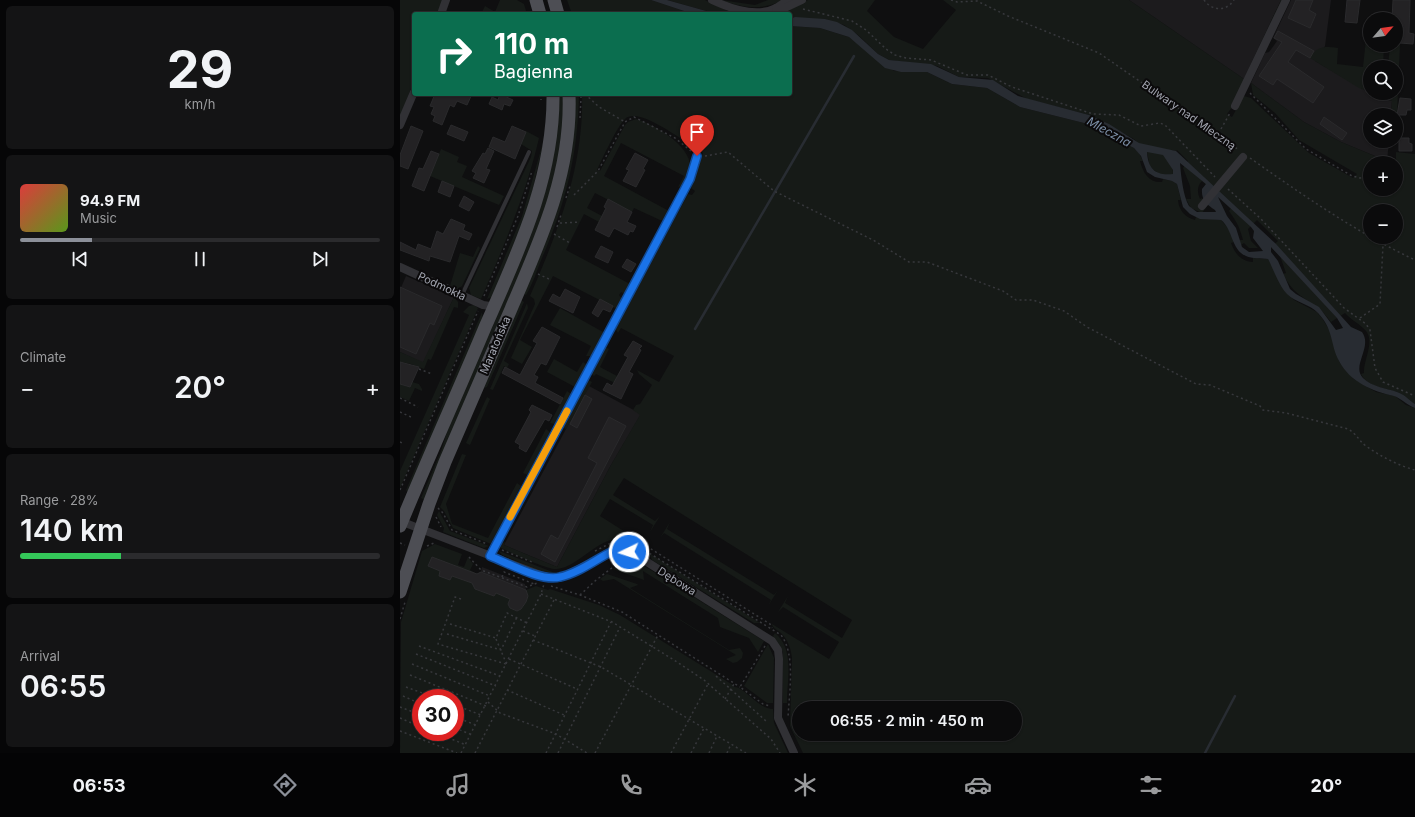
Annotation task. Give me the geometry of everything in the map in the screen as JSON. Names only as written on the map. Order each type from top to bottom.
[{"type":"main road","points":[[554,0],[557,12]]},
{"type":"main road","name":"Maratońska","points":[[401,523],[490,308],[525,233],[540,191],[551,138],[553,96]]},
{"type":"main road","name":"Maratońska","points":[[400,592],[420,529],[445,462],[552,210],[566,154],[569,121],[569,96]]},
{"type":"street","points":[[442,12],[446,0]]},
{"type":"street","points":[[712,0],[747,12],[784,8],[790,3],[802,0]]},
{"type":"street","points":[[1236,106],[1286,0]]},
{"type":"street","points":[[400,125],[412,96]]},
{"type":"street","points":[[1202,206],[1244,155]]},
{"type":"street","points":[[490,556],[690,179],[697,156]]},
{"type":"street","name":"Podmokła","points":[[400,267],[490,308]]},
{"type":"street","name":"Dębowa","points":[[401,523],[490,556],[545,581],[566,575],[613,551],[625,550],[636,555],[772,641],[778,650],[779,659],[777,706],[780,726],[794,753]]},
{"type":"lane","points":[[462,296],[529,152]]},
{"type":"path","name":"Bulwary nad Mleczną","points":[[951,0],[957,2],[977,1],[1012,18],[1099,53],[1326,211],[1384,245],[1415,260]]},
{"type":"path","points":[[1204,0],[1210,6],[1220,9],[1228,7],[1234,0]]},
{"type":"path","points":[[790,3],[852,21],[866,30],[886,49],[895,55],[906,58],[931,60],[968,75],[988,75],[1012,87],[1093,114],[1119,115],[1141,126],[1160,123],[1165,125],[1221,183],[1261,219],[1344,308],[1360,318],[1370,330],[1372,360],[1378,375],[1383,382],[1415,396]]},
{"type":"path","points":[[1244,88],[1306,149],[1352,176],[1363,178]]},
{"type":"path","points":[[587,96],[599,107],[625,122]]},
{"type":"path","points":[[1221,128],[1236,106]]},
{"type":"path","points":[[574,195],[598,171],[625,122],[634,117],[638,118],[675,138],[697,156],[708,156],[728,152],[774,191],[873,240],[909,262],[927,262],[1003,291],[1016,300],[1033,300],[1064,311],[1086,327],[1196,384],[1210,384],[1260,406],[1263,410],[1286,413],[1348,429],[1357,434],[1365,445],[1405,468],[1415,470]]},
{"type":"path","points":[[559,222],[580,222]]},
{"type":"path","points":[[554,234],[570,243]]},
{"type":"path","points":[[1360,318],[1380,304],[1384,245]]},
{"type":"path","points":[[538,274],[550,280]]},
{"type":"path","points":[[419,369],[432,374]]},
{"type":"path","points":[[400,398],[418,407]]},
{"type":"path","points":[[400,412],[413,418]]},
{"type":"path","points":[[434,515],[442,527],[439,536]]},
{"type":"path","points":[[466,553],[481,570],[515,583],[527,587],[545,581],[622,612],[734,683],[763,704],[786,706],[785,721]]},
{"type":"path","points":[[502,578],[504,572],[534,584]]},
{"type":"path","points":[[515,583],[517,577]]},
{"type":"path","points":[[461,753],[507,665],[541,594],[545,581]]},
{"type":"path","points":[[541,594],[612,622],[652,646],[708,684],[771,739],[780,753]]},
{"type":"path","points":[[461,599],[455,598],[438,644],[507,665]]},
{"type":"path","points":[[475,753],[498,711],[507,690],[554,599]]},
{"type":"path","points":[[507,665],[496,638],[507,613],[527,622]]},
{"type":"path","points":[[500,650],[517,618]]},
{"type":"path","points":[[546,753],[612,622]]},
{"type":"path","points":[[450,624],[496,638]]},
{"type":"path","points":[[558,753],[620,627]]},
{"type":"path","points":[[523,631],[535,636]]},
{"type":"path","points":[[447,634],[500,650]]},
{"type":"path","points":[[595,753],[658,635]]},
{"type":"path","points":[[533,640],[601,667],[745,753]]},
{"type":"path","points":[[419,646],[500,677]]},
{"type":"path","points":[[740,687],[765,646]]},
{"type":"path","points":[[416,654],[496,686]]},
{"type":"path","points":[[509,659],[578,689]]},
{"type":"path","points":[[412,664],[490,696]]},
{"type":"path","points":[[410,676],[486,706]]},
{"type":"path","points":[[716,676],[766,721]]},
{"type":"path","points":[[725,699],[732,691],[734,683]]},
{"type":"path","points":[[671,753],[708,684]]},
{"type":"path","points":[[406,686],[414,689]]},
{"type":"path","points":[[507,690],[565,715]]},
{"type":"path","points":[[403,696],[412,700]]},
{"type":"path","points":[[488,702],[498,711],[511,718],[556,734],[587,753]]},
{"type":"path","points":[[400,707],[412,712]]},
{"type":"path","points":[[464,708],[481,715]]},
{"type":"path","points":[[400,718],[412,723]]},
{"type":"path","points":[[464,720],[476,725]]},
{"type":"path","points":[[691,753],[704,728]]},
{"type":"path","points":[[400,731],[457,753]]},
{"type":"path","points":[[464,732],[471,735]]},
{"type":"path","points":[[709,753],[717,736]]},
{"type":"path","points":[[456,741],[466,745]]},
{"type":"path","points":[[727,753],[732,744]]},
{"type":"shaded area","points":[[400,0],[443,0],[439,12],[412,12],[412,86],[400,117]]},
{"type":"shaded area","points":[[500,0],[517,0],[524,4],[526,12],[495,12]]},
{"type":"shaded area","points":[[567,0],[651,0],[687,12],[571,12]]},
{"type":"shaded area","points":[[667,0],[705,0],[732,12],[710,12]]},
{"type":"shaded area","points":[[721,0],[755,5],[768,0],[783,0],[768,6],[752,7],[737,5]]},
{"type":"shaded area","points":[[808,0],[875,0],[867,11],[894,37],[923,49],[956,10],[943,0],[1129,0],[1244,79],[1281,0],[1283,0],[1235,103],[1227,114],[1232,117],[1244,96],[1251,98],[1309,153],[1353,178],[1357,174],[1299,140],[1275,113],[1253,95],[1251,83],[1304,122],[1341,142],[1375,156],[1363,156],[1363,196],[1403,196],[1403,156],[1396,156],[1396,152],[1415,154],[1415,404],[1399,393],[1367,382],[1361,374],[1364,373],[1369,346],[1366,331],[1345,313],[1331,322],[1325,314],[1294,290],[1283,274],[1286,273],[1280,256],[1271,247],[1278,241],[1257,220],[1248,229],[1251,241],[1258,248],[1249,248],[1244,243],[1241,245],[1239,240],[1243,240],[1238,224],[1229,211],[1231,208],[1202,181],[1198,187],[1198,194],[1200,199],[1202,198],[1208,205],[1202,213],[1191,208],[1186,199],[1191,199],[1190,186],[1183,168],[1188,161],[1177,150],[1172,150],[1173,175],[1159,174],[1150,167],[1147,152],[1134,139],[1089,115],[1027,99],[988,78],[959,77],[937,66],[889,60],[878,54],[858,35],[844,25],[825,19],[792,19],[792,12],[771,12],[798,5]]},
{"type":"shaded area","points":[[1129,0],[1281,0],[1244,79]]},
{"type":"shaded area","points":[[1291,0],[1331,0],[1325,46],[1315,61],[1363,89],[1363,100],[1392,101],[1392,108],[1363,108],[1363,148],[1388,148],[1388,156],[1375,156],[1341,142],[1304,122],[1251,83],[1265,53],[1269,52],[1277,41],[1273,38]]},
{"type":"shaded area","points":[[485,6],[495,12],[482,12]]},
{"type":"shaded area","points":[[792,26],[820,28],[849,37],[894,71],[927,72],[952,84],[987,88],[1020,107],[1084,123],[1134,148],[1139,153],[1143,161],[1140,161],[1143,169],[1150,179],[1157,182],[1162,182],[1163,179],[1177,184],[1181,200],[1178,200],[1179,204],[1185,215],[1195,220],[1196,217],[1221,220],[1229,229],[1234,242],[1231,243],[1239,256],[1245,260],[1253,262],[1253,258],[1268,259],[1294,300],[1317,312],[1322,318],[1331,333],[1339,361],[1354,379],[1376,392],[1395,396],[1406,405],[1415,408],[1415,753],[803,753],[797,741],[1022,741],[1022,701],[792,701],[792,730],[790,726],[791,651],[786,639],[773,627],[772,624],[829,659],[839,642],[783,607],[778,612],[788,596],[785,603],[842,638],[852,620],[624,478],[613,495],[655,521],[660,516],[650,532],[653,525],[610,499],[600,516],[638,540],[636,542],[624,538],[614,539],[604,543],[566,567],[557,569],[552,569],[537,564],[499,547],[505,542],[504,545],[557,567],[611,465],[640,415],[633,410],[636,405],[640,404],[652,385],[639,374],[637,370],[659,382],[674,356],[621,328],[618,333],[615,328],[688,194],[692,195],[695,191],[691,188],[703,153],[652,121],[641,117],[632,116],[625,119],[618,128],[597,170],[600,171],[625,125],[636,119],[662,131],[679,145],[686,153],[690,161],[689,174],[681,186],[678,187],[684,176],[621,143],[604,176],[669,211],[663,220],[660,220],[634,208],[632,212],[595,193],[587,208],[602,216],[599,222],[584,214],[566,250],[630,284],[625,294],[621,292],[619,295],[622,299],[617,309],[553,276],[520,340],[532,347],[522,364],[511,358],[535,304],[534,299],[530,296],[559,223],[574,173],[579,147],[582,96],[792,96]]},
{"type":"shaded area","points":[[1329,47],[1338,48],[1337,64],[1363,67],[1363,89],[1310,58],[1318,49]]},
{"type":"shaded area","points":[[1365,52],[1384,52],[1383,60],[1364,60]]},
{"type":"shaded area","points":[[1389,52],[1400,52],[1399,60],[1389,60]]},
{"type":"shaded area","points":[[557,96],[564,96],[563,133],[550,201],[425,500],[421,498],[441,451],[451,419],[539,211],[549,178]]},
{"type":"shaded area","points":[[574,96],[579,96],[573,158],[564,198],[558,218],[533,282],[526,295],[524,294],[550,228]]},
{"type":"shaded area","points":[[1390,100],[1398,100],[1397,108],[1392,108],[1392,101]]},
{"type":"shaded area","points":[[526,131],[539,138],[534,159],[514,220],[481,299],[471,295],[469,288],[531,157],[532,151],[521,144]]},
{"type":"shaded area","points":[[544,139],[529,207],[492,297],[487,299],[522,216]]},
{"type":"shaded area","points":[[441,149],[459,157],[457,162],[467,166],[462,177],[504,196],[499,205],[430,176]]},
{"type":"shaded area","points":[[478,246],[480,248],[462,286],[457,289],[450,286],[460,253],[473,257]]},
{"type":"shaded area","points":[[406,276],[443,292],[444,294],[454,297],[423,363],[400,352],[400,290]]},
{"type":"shaded area","points":[[454,297],[458,302],[458,308],[454,307],[431,360],[428,359],[424,369],[400,362],[400,352],[423,362]]},
{"type":"shaded area","points":[[521,300],[524,302],[487,387],[484,388]]},
{"type":"shaded area","points":[[527,303],[528,308],[504,361],[509,364],[507,368],[504,366],[493,390],[490,389]]},
{"type":"shaded area","points":[[474,305],[478,308],[400,488],[400,471],[469,315],[463,312],[469,306]]},
{"type":"shaded area","points":[[560,308],[603,332],[604,334],[592,356],[586,356],[591,346],[550,325]]},
{"type":"shaded area","points":[[482,312],[483,319],[409,493],[406,490]]},
{"type":"shaded area","points":[[605,347],[609,349],[600,367],[617,376],[615,383],[596,374],[594,376],[591,374]]},
{"type":"shaded area","points":[[554,359],[577,372],[583,362],[587,365],[575,387],[547,372]]},
{"type":"shaded area","points":[[588,380],[592,382],[566,429],[562,427]]},
{"type":"shaded area","points":[[412,382],[419,384],[422,391],[415,388],[409,401],[400,397],[400,384],[409,387]]},
{"type":"shaded area","points":[[589,386],[641,414],[611,465],[557,567],[504,545]]},
{"type":"shaded area","points":[[567,391],[571,394],[555,424],[550,423]]},
{"type":"shaded area","points":[[487,397],[490,399],[470,445],[466,443]]},
{"type":"shaded area","points":[[546,429],[551,433],[528,475],[523,473]]},
{"type":"shaded area","points":[[462,454],[466,455],[446,504],[452,524],[488,538],[517,483],[521,486],[491,544],[453,528],[444,511],[440,507]]},
{"type":"shaded area","points":[[439,511],[450,531],[489,546],[484,548],[443,532],[444,528],[437,515]]},
{"type":"shaded area","points":[[670,522],[667,529],[774,595],[778,590],[768,606],[771,600],[664,533],[660,538]]},
{"type":"shaded area","points":[[435,544],[462,554],[458,565],[464,567],[468,557],[473,564],[470,570],[477,574],[481,572],[526,590],[536,586],[548,590],[550,589],[599,605],[620,615],[734,687],[742,690],[757,702],[767,708],[773,709],[774,723],[788,753],[400,753],[401,622],[422,551]]},
{"type":"shaded area","points":[[499,551],[555,573],[541,571],[502,555]]},
{"type":"shaded area","points":[[649,553],[760,623],[754,623],[652,560]]},
{"type":"shaded area","points":[[630,557],[764,641],[758,652],[749,638],[720,627],[718,618],[643,571],[644,580],[613,569]]},
{"type":"shaded area","points":[[482,567],[525,584],[526,590],[481,572]]},
{"type":"shaded area","points":[[607,574],[637,584],[638,585],[630,588],[729,650],[740,648],[743,653],[742,658],[733,663],[726,659],[736,655],[614,579],[603,581],[600,579]]},
{"type":"shaded area","points":[[775,633],[785,647],[788,656],[787,703],[783,703],[783,652],[773,636]]},
{"type":"shaded area","points":[[768,644],[774,658],[773,703],[767,703],[744,686]]},
{"type":"water","points":[[651,0],[667,0],[710,12],[687,12]]},
{"type":"water","name":"Mleczna","points":[[795,17],[825,19],[837,22],[852,30],[878,54],[889,60],[931,64],[959,77],[993,80],[1018,96],[1089,115],[1109,124],[1139,143],[1176,151],[1276,244],[1351,327],[1362,332],[1365,338],[1365,344],[1359,368],[1363,378],[1375,385],[1402,394],[1415,404],[1415,408],[1396,397],[1362,384],[1349,375],[1336,355],[1327,325],[1323,319],[1315,310],[1295,300],[1287,294],[1268,259],[1251,258],[1241,253],[1237,249],[1225,224],[1221,220],[1200,219],[1190,214],[1183,207],[1177,184],[1172,181],[1155,177],[1147,172],[1141,156],[1134,148],[1084,123],[1020,107],[987,88],[952,84],[927,72],[901,72],[885,68],[849,37],[820,28],[792,26],[792,18]],"holes":[[[1147,152],[1163,155],[1173,170],[1173,174],[1162,174],[1154,170],[1149,163]],[[1180,163],[1206,184],[1202,189],[1202,196],[1205,202],[1216,212],[1197,212],[1189,206],[1184,191]],[[1218,197],[1251,227],[1254,231],[1253,238],[1263,251],[1249,252],[1242,247],[1236,228],[1227,216]],[[1271,247],[1337,318],[1343,328],[1336,330],[1319,307],[1290,289],[1278,261],[1271,252]]]},
{"type":"building","points":[[1296,0],[1313,0],[1309,10],[1316,14],[1310,28],[1288,18]]},
{"type":"building","points":[[1347,0],[1360,0],[1357,23],[1345,22]]},
{"type":"building","points":[[1393,0],[1410,0],[1409,33],[1414,34],[1413,44],[1403,43],[1403,12],[1392,12]]},
{"type":"building","points":[[1278,31],[1314,51],[1310,58],[1296,50],[1288,62],[1324,87],[1313,103],[1277,79],[1273,85],[1259,76],[1282,42],[1274,38]]},
{"type":"building","points":[[434,96],[471,96],[467,105],[457,101],[454,107],[450,105],[442,125],[433,121],[435,116],[431,114],[434,107],[430,106]]},
{"type":"building","points":[[499,96],[504,96],[513,100],[510,106],[504,104],[502,110],[489,104],[492,97],[498,100]]},
{"type":"building","points":[[1403,98],[1411,99],[1411,110],[1407,110],[1406,115],[1403,115],[1403,108],[1398,108],[1400,100],[1403,100]]},
{"type":"building","points":[[1324,117],[1347,133],[1342,140],[1320,124]]},
{"type":"building","points":[[451,125],[468,132],[464,141],[447,134]]},
{"type":"building","points":[[411,126],[423,131],[408,169],[400,166],[400,155]]},
{"type":"building","points":[[512,126],[526,132],[515,159],[489,147],[493,137],[505,142]]},
{"type":"building","points":[[1403,138],[1409,138],[1409,143],[1412,144],[1412,151],[1399,151],[1399,148],[1403,148]]},
{"type":"building","points":[[488,148],[494,151],[486,169],[490,170],[484,183],[473,178],[476,173],[472,171],[483,153],[485,154]]},
{"type":"building","points":[[431,151],[439,154],[424,191],[412,186],[419,168],[423,169]]},
{"type":"building","points":[[635,153],[648,160],[643,169],[645,170],[636,187],[623,181],[629,170],[626,169]]},
{"type":"building","points":[[442,181],[454,186],[450,197],[438,192]]},
{"type":"building","points":[[464,196],[474,202],[469,211],[459,206]]},
{"type":"building","points":[[608,199],[632,212],[627,222],[636,226],[633,232],[630,231],[628,235],[614,228],[609,237],[595,230],[606,208],[604,207]]},
{"type":"building","points":[[451,219],[465,225],[463,230],[472,234],[469,240],[459,236],[450,262],[430,256],[429,261],[400,250],[400,242],[416,250],[418,244],[431,249],[437,231],[443,234]]},
{"type":"building","points":[[601,246],[613,252],[608,263],[595,257]]},
{"type":"building","points":[[627,259],[636,264],[631,272],[622,267]]},
{"type":"building","points":[[400,287],[442,306],[434,325],[430,323],[416,354],[400,347]]},
{"type":"building","points":[[565,289],[580,297],[573,313],[549,301],[553,294],[560,298]]},
{"type":"building","points":[[600,299],[613,306],[610,312],[603,309],[598,317],[592,313]]},
{"type":"building","points":[[542,327],[560,337],[546,365],[541,363],[534,375],[538,377],[535,383],[563,398],[560,404],[502,373],[505,367],[520,375],[537,343],[533,341]]},
{"type":"building","points":[[633,341],[642,346],[639,349],[641,350],[629,372],[633,374],[621,399],[603,390],[607,383],[612,386],[628,357],[624,355]]},
{"type":"building","points":[[400,362],[419,367],[410,387],[400,384]]},
{"type":"building","points":[[585,395],[592,399],[577,428],[570,424]]},
{"type":"building","points":[[532,405],[552,415],[549,421],[545,419],[526,452],[519,448],[520,445],[515,442],[531,412],[529,410]]},
{"type":"building","points":[[609,417],[626,426],[555,562],[541,554],[551,535],[558,539],[597,463],[588,458]]},
{"type":"building","points":[[432,557],[477,574],[481,572],[526,590],[528,596],[526,602],[521,609],[517,611],[510,608],[508,604],[510,599],[496,593],[494,596],[475,589],[472,583],[452,576],[450,580],[439,576],[440,571],[428,566]]},
{"type":"waterway","points":[[695,329],[854,56]]},
{"type":"waterway","points":[[1205,753],[1235,696]]},
{"type":"slow traffic","points":[[510,517],[567,411]]},
{"type":"route","points":[[629,552],[625,550],[613,551],[566,575],[551,578],[546,578],[490,556],[690,179],[697,156]]}]
